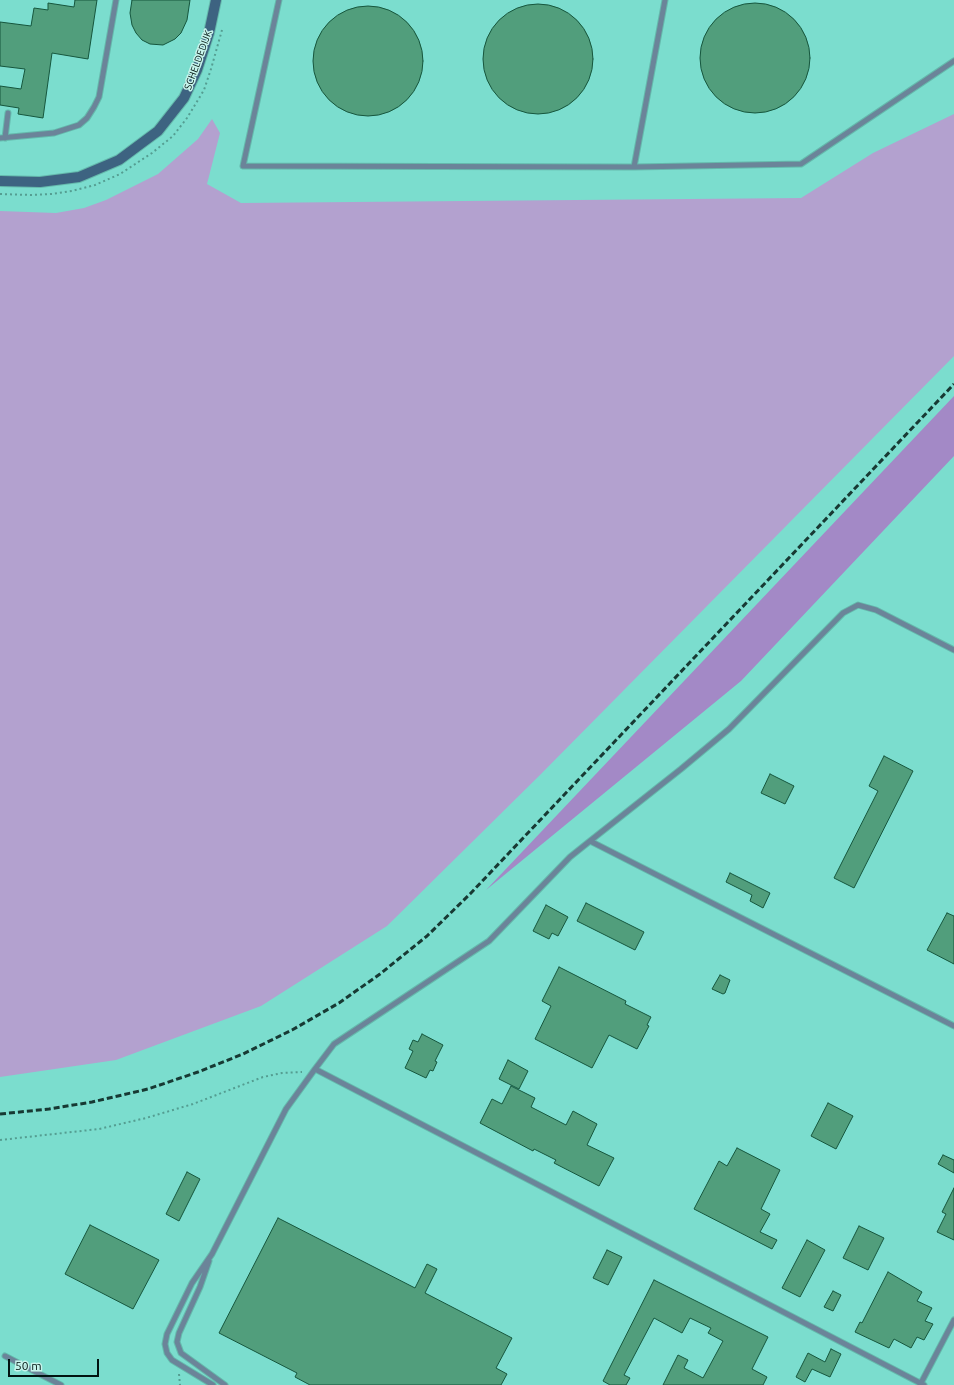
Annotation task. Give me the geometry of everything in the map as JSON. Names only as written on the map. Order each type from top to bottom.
[{"type":"street","name":"SCHELDEDIJK","points":[[0,181],[40,182],[78,177],[118,160],[158,131],[184,98],[209,33],[216,0]]},
{"type":"lane","points":[[8,113],[2,138],[54,133],[78,125],[87,118],[99,97],[116,0]]},
{"type":"lane","points":[[279,0],[243,166],[634,167],[802,164],[954,61]]},
{"type":"lane","points":[[634,167],[665,0]]},
{"type":"lane","points":[[225,1385],[182,1353],[177,1342],[179,1332],[200,1287],[212,1254],[286,1109],[334,1044],[490,940],[570,857],[729,729],[843,613],[858,605],[876,610],[954,650]]},
{"type":"lane","points":[[590,841],[954,1026]]},
{"type":"lane","points":[[315,1069],[921,1384],[954,1320]]},
{"type":"lane","points":[[212,1254],[192,1283],[167,1334],[165,1344],[167,1353],[172,1360],[213,1385]]},
{"type":"lane","points":[[5,1356],[61,1385]]},
{"type":"path","points":[[0,1140],[59,1135],[99,1129],[193,1104],[263,1077],[315,1069]]},
{"type":"shaded area","points":[[954,114],[954,356],[541,774],[387,926],[261,1006],[116,1060],[0,1077],[0,211],[56,213],[84,208],[106,200],[158,174],[198,139],[212,119],[220,133],[207,184],[241,203],[801,198],[873,153]]},
{"type":"shaded area","points":[[954,396],[954,456],[741,681],[486,890]]},
{"type":"building","points":[[75,0],[97,0],[88,59],[52,53],[43,118],[18,114],[19,108],[0,105],[0,86],[21,89],[25,69],[0,66],[0,22],[31,26],[34,8],[48,10],[48,3],[74,7]]},
{"type":"building","points":[[132,0],[190,0],[187,20],[181,33],[175,39],[163,45],[150,44],[142,40],[132,25],[130,13]]},
{"type":"building","points":[[755,3],[766,4],[776,8],[794,19],[805,37],[809,47],[809,69],[805,79],[794,97],[776,108],[766,112],[755,113],[744,112],[734,108],[716,97],[705,79],[701,69],[700,58],[701,47],[705,37],[716,19],[734,8],[744,4]]},
{"type":"building","points":[[538,4],[549,5],[559,9],[577,20],[588,38],[592,48],[592,70],[588,80],[577,98],[559,109],[549,113],[538,114],[527,113],[517,109],[499,98],[488,80],[484,70],[483,59],[484,48],[488,38],[499,20],[517,9],[527,5]]},
{"type":"building","points":[[368,6],[379,7],[389,11],[407,22],[418,40],[422,50],[422,72],[418,82],[407,100],[389,111],[379,115],[368,116],[357,115],[347,111],[329,100],[318,82],[314,72],[313,61],[314,50],[318,40],[329,22],[347,11],[357,7]]},
{"type":"building","points":[[884,756],[913,771],[854,888],[834,878],[878,791],[869,786]]},
{"type":"building","points":[[770,774],[794,786],[785,804],[761,793]]},
{"type":"building","points":[[730,873],[770,893],[763,908],[750,901],[752,895],[726,882]]},
{"type":"building","points":[[586,903],[644,932],[635,950],[577,921]]},
{"type":"building","points":[[546,905],[568,917],[558,936],[552,933],[549,939],[533,931]]},
{"type":"building","points":[[947,913],[954,916],[954,964],[927,950]]},
{"type":"building","points":[[559,967],[626,1001],[625,1004],[651,1017],[647,1025],[649,1026],[637,1049],[609,1035],[592,1068],[535,1039],[551,1006],[542,1001]]},
{"type":"building","points":[[720,975],[730,980],[725,993],[723,994],[712,989]]},
{"type":"building","points":[[422,1034],[443,1045],[435,1061],[437,1062],[433,1071],[430,1070],[426,1078],[405,1068],[413,1051],[409,1049],[413,1040],[418,1042]]},
{"type":"building","points":[[508,1060],[528,1071],[519,1089],[499,1079]]},
{"type":"building","points":[[511,1086],[535,1098],[531,1107],[566,1125],[573,1111],[597,1124],[587,1145],[614,1158],[599,1186],[554,1163],[556,1160],[534,1149],[533,1151],[480,1123],[492,1099],[502,1104]]},
{"type":"building","points":[[828,1103],[853,1116],[836,1149],[811,1136]]},
{"type":"building","points":[[737,1148],[780,1170],[761,1209],[770,1214],[760,1232],[777,1240],[772,1249],[694,1209],[719,1161],[727,1166]]},
{"type":"building","points":[[943,1155],[954,1160],[954,1173],[938,1164]]},
{"type":"building","points":[[187,1172],[200,1179],[179,1221],[166,1214]]},
{"type":"building","points":[[954,1188],[954,1240],[937,1232],[946,1214],[942,1212]]},
{"type":"building","points":[[278,1218],[415,1288],[427,1264],[437,1269],[425,1293],[512,1338],[496,1368],[507,1374],[501,1385],[310,1385],[295,1377],[297,1373],[219,1333]]},
{"type":"building","points":[[90,1225],[159,1260],[133,1309],[65,1274]]},
{"type":"building","points":[[859,1226],[884,1238],[868,1270],[843,1258]]},
{"type":"building","points":[[807,1240],[825,1250],[800,1297],[782,1288]]},
{"type":"building","points":[[607,1250],[622,1257],[608,1285],[593,1278]]},
{"type":"building","points":[[888,1272],[922,1292],[917,1301],[932,1308],[925,1321],[933,1324],[924,1340],[917,1337],[911,1348],[894,1339],[889,1348],[855,1332],[860,1322],[862,1323]]},
{"type":"building","points":[[654,1280],[768,1337],[752,1369],[767,1377],[763,1385],[663,1385],[678,1355],[688,1360],[684,1368],[703,1378],[723,1341],[708,1333],[711,1328],[690,1318],[682,1333],[654,1318],[624,1375],[630,1378],[626,1385],[610,1385],[603,1381]]},
{"type":"building","points":[[833,1291],[841,1295],[833,1311],[824,1307]]},
{"type":"building","points":[[831,1349],[841,1354],[830,1377],[812,1369],[805,1382],[796,1377],[808,1353],[825,1362]]},
{"type":"railway","points":[[0,1114],[49,1109],[92,1102],[148,1089],[198,1072],[243,1054],[292,1030],[339,1003],[380,974],[427,936],[470,894],[954,384]]}]
